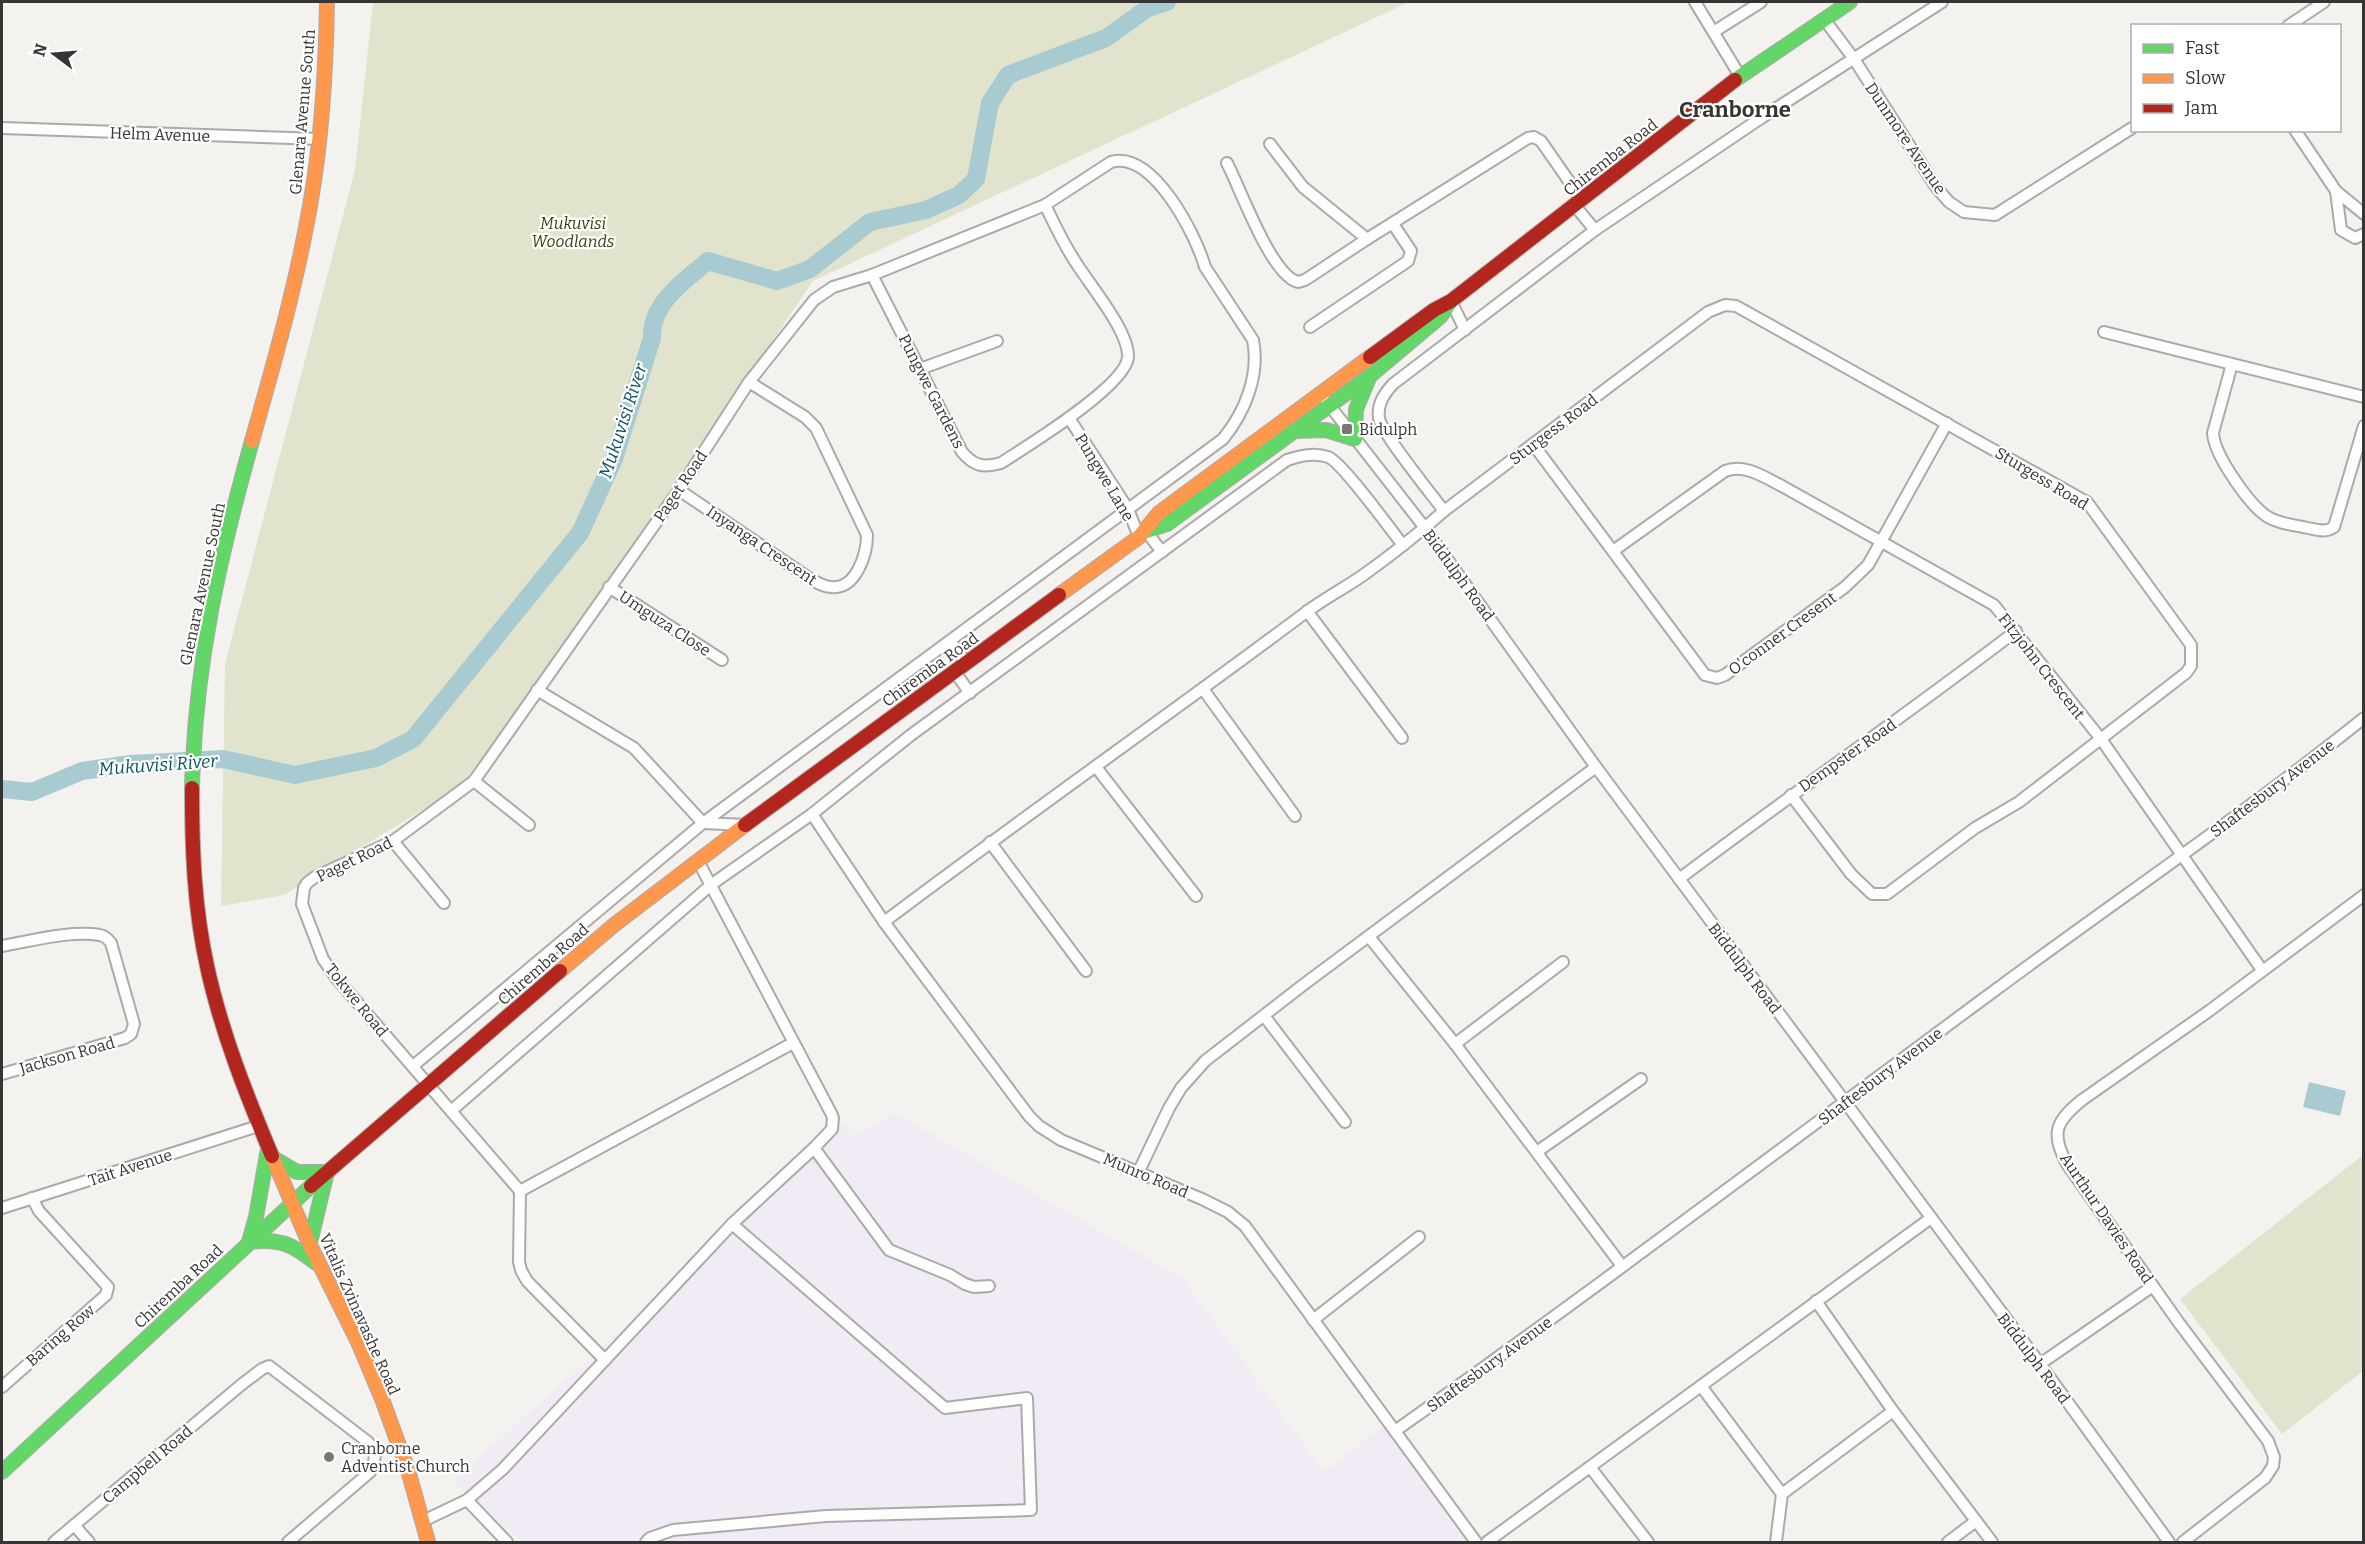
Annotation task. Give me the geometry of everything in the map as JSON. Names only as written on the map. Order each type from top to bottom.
[{"type":"main road","name":"Glenara Avenue South","points":[[292,1203],[258,1126],[228,1044],[205,958],[196,898],[192,772],[195,710],[209,614],[229,528],[296,278],[308,221],[319,139],[327,41],[327,2]]},
{"type":"main road","name":"Chiremba Road","points":[[1143,534],[1159,513],[1434,310],[1451,301],[1740,76],[1850,2]]},
{"type":"main road","name":"Chiremba Road","points":[[2,1472],[292,1203],[614,925],[745,825],[1143,534],[1167,525],[1370,376],[1440,317],[1451,301]]},
{"type":"main road","points":[[1296,431],[1323,428],[1355,439],[1356,409],[1370,376]]},
{"type":"main road","points":[[310,1243],[327,1172],[297,1172],[271,1154],[249,1242],[281,1240],[292,1244],[320,1266]]},
{"type":"main road","name":"Vitalis Zvinavashe Road","points":[[292,1203],[320,1266],[364,1354],[400,1448],[428,1542]]},
{"type":"street","points":[[1695,2],[1715,31],[1740,76]]},
{"type":"street","points":[[1715,31],[1761,2]]},
{"type":"street","points":[[1444,511],[1381,425],[1379,405],[1383,394],[1595,230],[1666,181],[1942,2]]},
{"type":"street","points":[[2291,24],[2324,2]]},
{"type":"street","name":"Dunmore Avenue","points":[[1824,19],[1854,59],[1936,187],[1949,202],[1965,212],[1995,215],[2131,129]]},
{"type":"street","name":"Helm Avenue","points":[[2,128],[319,139]]},
{"type":"street","points":[[2296,132],[2336,191],[2364,214]]},
{"type":"street","points":[[1227,163],[1258,232],[1285,276],[1298,282],[1305,280],[1528,138],[1534,137],[1541,141],[1595,230]]},
{"type":"street","points":[[1270,144],[1303,187],[1367,239]]},
{"type":"street","name":"Paget Road","points":[[302,904],[304,888],[315,877],[393,841],[474,781],[679,489],[749,382],[814,300],[833,287],[872,275],[1045,206],[1111,162],[1120,159],[1130,162]]},
{"type":"street","name":"Chiremba Road","points":[[413,1066],[703,823],[1223,439],[1243,410],[1249,391],[1255,351],[1253,340],[1248,329],[1205,267],[1198,245],[1182,216],[1142,167],[1130,162]]},
{"type":"street","points":[[2336,191],[2341,230],[2355,238],[2364,234]]},
{"type":"street","name":"Pungwe Gardens","points":[[872,275],[962,452],[970,462],[978,465],[988,466],[1001,463],[1069,418],[1119,377],[1128,358],[1124,335],[1072,258],[1045,206]]},
{"type":"street","points":[[1310,327],[1408,261],[1411,251],[1393,224]]},
{"type":"street","points":[[1451,301],[1466,330]]},
{"type":"street","name":"Sturgess Road","points":[[884,922],[1307,611],[1362,576],[1444,511],[1708,312],[1725,304],[1736,306],[2087,502],[2191,645],[2191,666],[2186,673],[2019,802],[1975,828],[1887,894],[1872,894],[1851,874],[1791,795]]},
{"type":"street","points":[[2104,332],[2364,397]]},
{"type":"street","points":[[920,369],[997,341]]},
{"type":"street","points":[[2232,364],[2213,440],[2220,456],[2252,503],[2267,517],[2278,522],[2321,531],[2334,527],[2364,426]]},
{"type":"street","name":"Inyanga Crescent","points":[[679,489],[822,585],[839,587],[848,583],[864,560],[867,535],[816,428],[805,417],[749,382]]},
{"type":"street","name":"Biddulph Road","points":[[1320,394],[1425,528],[1596,768],[2040,1364],[2169,1542]]},
{"type":"street","name":"Pungwe Lane","points":[[1069,418],[1143,534],[1162,552]]},
{"type":"street","name":"O'conner Cresent","points":[[1533,444],[1704,675],[1717,678],[1725,675],[1845,587],[1868,565],[1947,423]]},
{"type":"street","points":[[451,1111],[712,884],[812,814],[911,735],[1287,460],[1317,454],[1336,462],[1403,545]]},
{"type":"street","name":"Fitzjohn Crescent","points":[[1613,550],[1734,467],[1753,472],[1782,486],[1994,605],[2101,739],[2262,970]]},
{"type":"street","name":"Umguza Close","points":[[609,587],[722,660]]},
{"type":"street","points":[[1307,611],[1402,738]]},
{"type":"street","name":"Dempster Road","points":[[1679,879],[1791,795],[1918,706],[2016,631]]},
{"type":"street","points":[[951,642],[970,693]]},
{"type":"street","points":[[1203,689],[1295,816]]},
{"type":"street","points":[[537,690],[634,748],[703,823],[745,825]]},
{"type":"street","name":"Shaftesbury Avenue","points":[[1395,1431],[1846,1103],[2180,855],[2283,783],[2364,718]]},
{"type":"street","points":[[1096,767],[1196,896]]},
{"type":"street","points":[[1139,1171],[1181,1088],[1215,1052],[1265,1017],[1303,985],[1370,938],[1596,768]]},
{"type":"street","points":[[474,781],[529,825]]},
{"type":"street","name":"Munro Road","points":[[812,814],[884,922],[1039,1126],[1061,1140],[1202,1199],[1236,1218],[1260,1245],[1476,1542]]},
{"type":"street","points":[[393,841],[444,903]]},
{"type":"street","points":[[990,842],[1086,971]]},
{"type":"street","points":[[423,1521],[467,1500],[503,1469],[732,1224],[832,1129],[833,1118],[698,861]]},
{"type":"street","name":"Aurthur Davies Road","points":[[2183,1542],[2265,1478],[2273,1466],[2273,1449],[2067,1164],[2057,1143],[2056,1133],[2069,1111],[2082,1100],[2155,1050],[2364,895]]},
{"type":"street","name":"Tokwe Road","points":[[302,904],[323,959],[356,1002],[520,1191]]},
{"type":"street","name":"Jackson Road","points":[[2,945],[75,935],[102,935],[111,943],[134,1024],[131,1034],[125,1038],[2,1074]]},
{"type":"street","points":[[1370,938],[1538,1152],[1622,1266]]},
{"type":"street","points":[[1455,1044],[1563,962]]},
{"type":"street","points":[[1265,1017],[1345,1122]]},
{"type":"street","points":[[605,1360],[527,1281],[521,1270],[519,1262],[520,1191],[794,1042]]},
{"type":"street","points":[[1538,1152],[1641,1079]]},
{"type":"street","name":"Tait Avenue","points":[[2,1208],[258,1126]]},
{"type":"street","points":[[814,1148],[889,1250],[950,1275],[965,1284],[974,1287],[989,1286]]},
{"type":"street","name":"Baring Row","points":[[2,1387],[106,1295],[108,1287],[39,1211],[32,1198]]},
{"type":"street","points":[[1487,1542],[1931,1218]]},
{"type":"street","points":[[646,1542],[650,1538],[673,1530],[826,1516],[1031,1510],[1027,1398],[945,1408],[732,1224]]},
{"type":"street","points":[[1313,1320],[1419,1237]]},
{"type":"street","points":[[2040,1364],[2153,1286]]},
{"type":"street","points":[[1816,1301],[1893,1411],[1992,1542]]},
{"type":"street","name":"Campbell Road","points":[[54,1542],[241,1385],[269,1366],[368,1442],[374,1448],[375,1456],[370,1472],[288,1542]]},
{"type":"street","points":[[1701,1386],[1782,1494],[1776,1542]]},
{"type":"street","points":[[1782,1494],[1893,1411]]},
{"type":"street","points":[[1590,1467],[1648,1542]]},
{"type":"street","points":[[467,1500],[507,1542]]},
{"type":"street","points":[[1948,1542],[1976,1521]]},
{"type":"street","points":[[74,1525],[89,1542]]},
{"type":"shaded area","points":[[895,1113],[1183,1279],[1324,1472],[1383,1426],[1475,1542],[522,1542],[453,1481],[688,1271],[843,1123],[853,1137]]},
{"type":"green space","name":"Mukuvisi Woodlands","points":[[373,2],[1409,2],[813,281],[476,777],[284,895],[221,906],[225,664],[355,170]]},
{"type":"green space","points":[[2363,1155],[2363,1371],[2282,1434],[2180,1299]]},
{"type":"water","points":[[2309,1082],[2346,1091],[2340,1116],[2303,1107]]},
{"type":"waterway","name":"Mukuvisi River","points":[[2,789],[32,792],[82,771],[131,764],[223,759],[295,775],[376,758],[413,739],[580,533],[614,459],[652,338],[657,314],[680,285],[708,261],[777,281],[810,269],[870,222],[926,210],[959,195],[976,179],[990,103],[1008,75],[1106,38],[1148,8],[1167,2]]},
{"type":"traffic: fast","points":[[1735,80],[1850,2]]},
{"type":"traffic: fast","points":[[1146,531],[1167,524],[1370,376],[1440,317],[1450,303]]},
{"type":"traffic: fast","points":[[1296,431],[1326,430],[1355,439],[1356,409],[1369,378]]},
{"type":"traffic: fast","points":[[192,788],[198,698],[211,612],[229,528],[252,441]]},
{"type":"traffic: fast","points":[[268,1149],[256,1217],[249,1242],[269,1241],[285,1244],[300,1251],[316,1263]]},
{"type":"traffic: fast","points":[[273,1158],[297,1172],[327,1172],[310,1243]]},
{"type":"traffic: fast","points":[[2,1472],[311,1186]]},
{"type":"traffic: slow","points":[[252,441],[291,295],[310,206],[323,104],[327,2]]},
{"type":"traffic: slow","points":[[1059,595],[1139,537],[1159,513],[1370,357]]},
{"type":"traffic: slow","points":[[560,971],[614,925],[745,825]]},
{"type":"traffic: slow","points":[[272,1156],[309,1243],[358,1342],[382,1399],[408,1470],[428,1542]]},
{"type":"traffic: jam","points":[[1370,357],[1434,310],[1451,301],[1735,80]]},
{"type":"traffic: jam","points":[[745,825],[1059,595]]},
{"type":"traffic: jam","points":[[192,788],[195,877],[199,922],[207,966],[219,1014],[235,1062],[272,1156]]},
{"type":"traffic: jam","points":[[311,1186],[560,971]]},
{"type":"place","name":"Bidulph","points":[[1347,429]]},
{"type":"place","name":"Cranborne Adventist Church","points":[[329,1457]]},
{"type":"district","name":"Cranborne","points":[[1735,109]]}]
